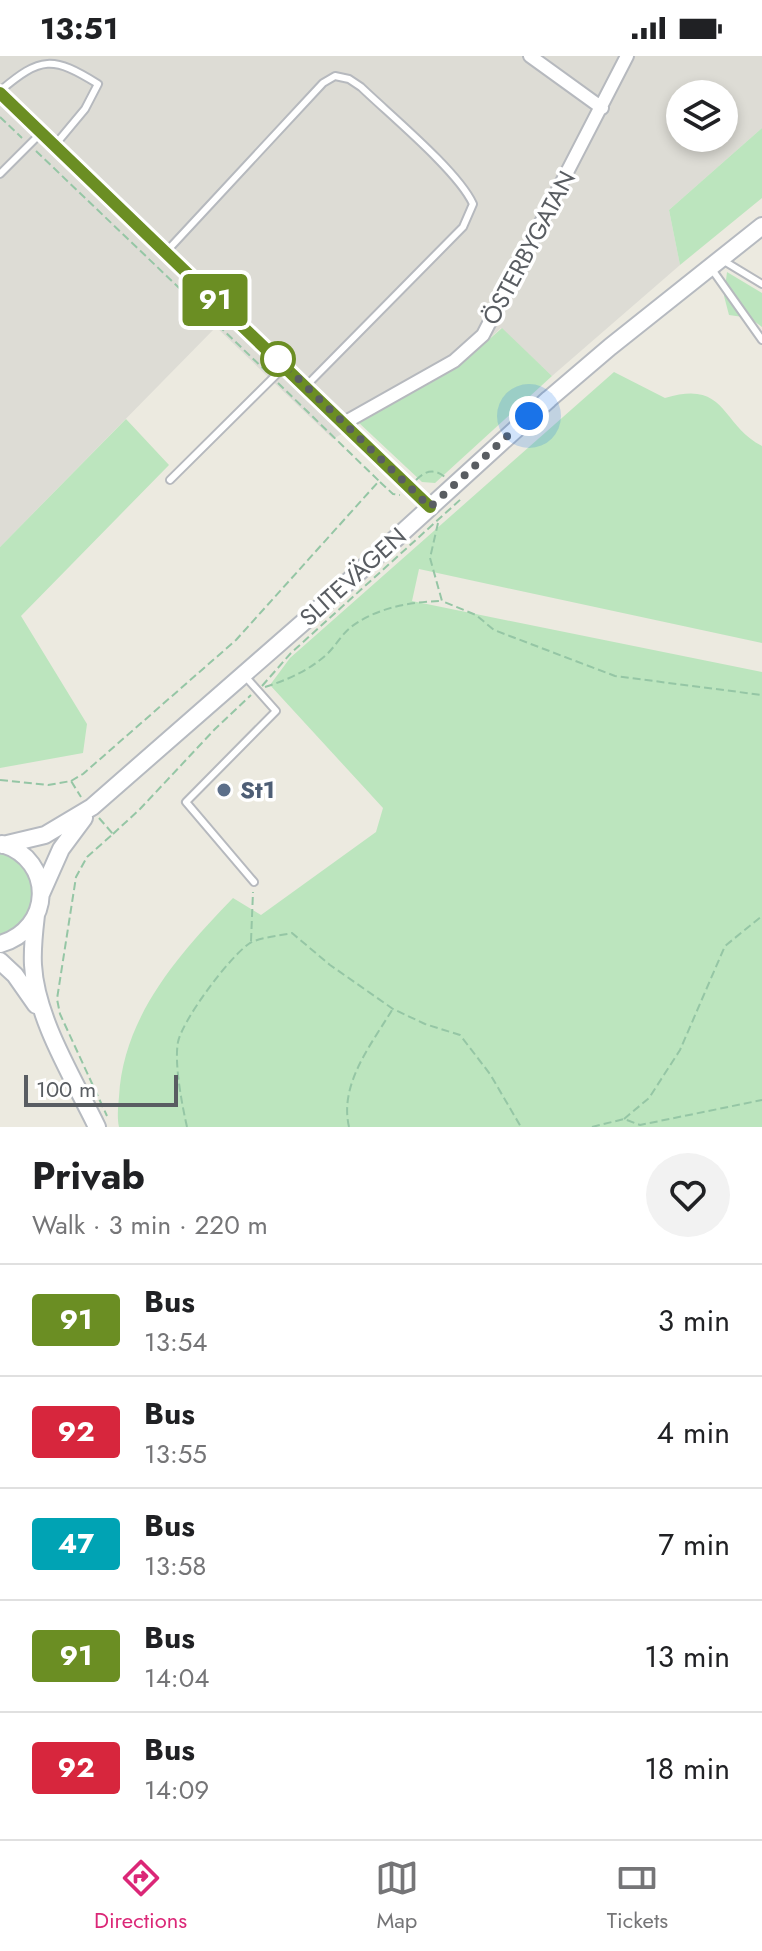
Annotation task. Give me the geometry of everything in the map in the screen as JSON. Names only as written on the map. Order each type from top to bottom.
[{"type":"main road","name":"SLITEVÄGEN","points":[[2,844],[45,835],[91,808],[244,675],[589,364],[762,226]]},
{"type":"main road","name":"SLITEVÄGEN","points":[[44,1016],[33,968],[36,915],[41,894],[61,849],[91,808]]},
{"type":"main road","points":[[2,844],[30,863],[38,877],[41,894]]},
{"type":"main road","points":[[0,944],[22,934],[36,915]]},
{"type":"main road","points":[[0,961],[15,975],[44,1016],[97,1127]]},
{"type":"street","points":[[530,56],[602,108]]},
{"type":"street","name":"ÖSTERBYGATAN","points":[[344,423],[454,361],[483,335],[627,56]]},
{"type":"street","points":[[0,92],[430,507]]},
{"type":"lane","points":[[0,92],[33,60],[59,57]]},
{"type":"lane","points":[[55,145],[85,109],[98,84],[68,57]]},
{"type":"lane","points":[[165,252],[323,83],[335,76],[349,79],[372,98],[468,193],[473,204],[471,213],[463,227],[421,272],[306,386]]},
{"type":"lane","points":[[0,174],[41,133]]},
{"type":"lane","points":[[716,264],[762,284]]},
{"type":"lane","points":[[716,264],[762,340]]},
{"type":"lane","points":[[170,480],[285,366]]},
{"type":"lane","points":[[244,675],[276,711],[186,802],[254,882]]},
{"type":"path","points":[[112,1127],[60,1014],[57,999],[76,877],[87,857],[140,809],[215,729],[268,681],[291,653],[438,522],[462,496]]},
{"type":"path","points":[[438,522],[430,558],[442,601]]},
{"type":"path","points":[[258,689],[291,679],[325,655],[351,628],[370,617],[412,602],[442,601],[476,615],[494,630],[615,676],[762,695]]},
{"type":"path","points":[[0,780],[48,785],[71,781],[113,834]]},
{"type":"path","points":[[251,942],[254,882]]},
{"type":"path","points":[[592,1127],[624,1119],[649,1098],[680,1050],[725,946],[762,916]]},
{"type":"path","points":[[187,1127],[180,1097],[178,1041],[198,1004],[224,966],[251,942],[292,933],[330,965],[393,1009],[425,1024],[460,1035],[490,1074],[521,1127]]},
{"type":"path","points":[[349,1127],[345,1110],[356,1069],[393,1009]]},
{"type":"path","points":[[624,1119],[640,1125],[762,1100]]},
{"type":"shaded area","points":[[0,56],[762,56],[762,128],[738,149],[738,80],[666,80],[666,152],[735,152],[669,210],[680,265],[552,376],[501,328],[459,366],[333,439],[216,327],[0,547]]},
{"type":"green space","points":[[762,128],[762,198],[680,265],[669,210]]},
{"type":"green space","points":[[727,272],[762,293],[762,327],[750,318],[729,315],[724,296]]},
{"type":"green space","points":[[502,328],[552,376],[435,483],[422,482],[358,422],[459,366]]},
{"type":"green space","points":[[614,372],[665,398],[700,394],[712,399],[748,437],[762,446],[762,643],[419,569],[412,601],[762,672],[762,1127],[119,1127],[123,1067],[131,1039],[158,988],[193,941],[233,898],[261,915],[376,832],[383,808],[270,685],[290,658]]},
{"type":"green space","points":[[126,419],[169,465],[21,616],[87,724],[83,753],[0,768],[0,547]]},
{"type":"green space","points":[[0,850],[23,863],[33,883],[33,904],[23,923],[0,938]]},
{"type":"bus line","name":"91","points":[[0,93],[430,507]]},
{"type":"place","name":"St1","points":[[224,790]]},
{"type":"route","points":[[278,359],[430,507],[529,416]]}]
